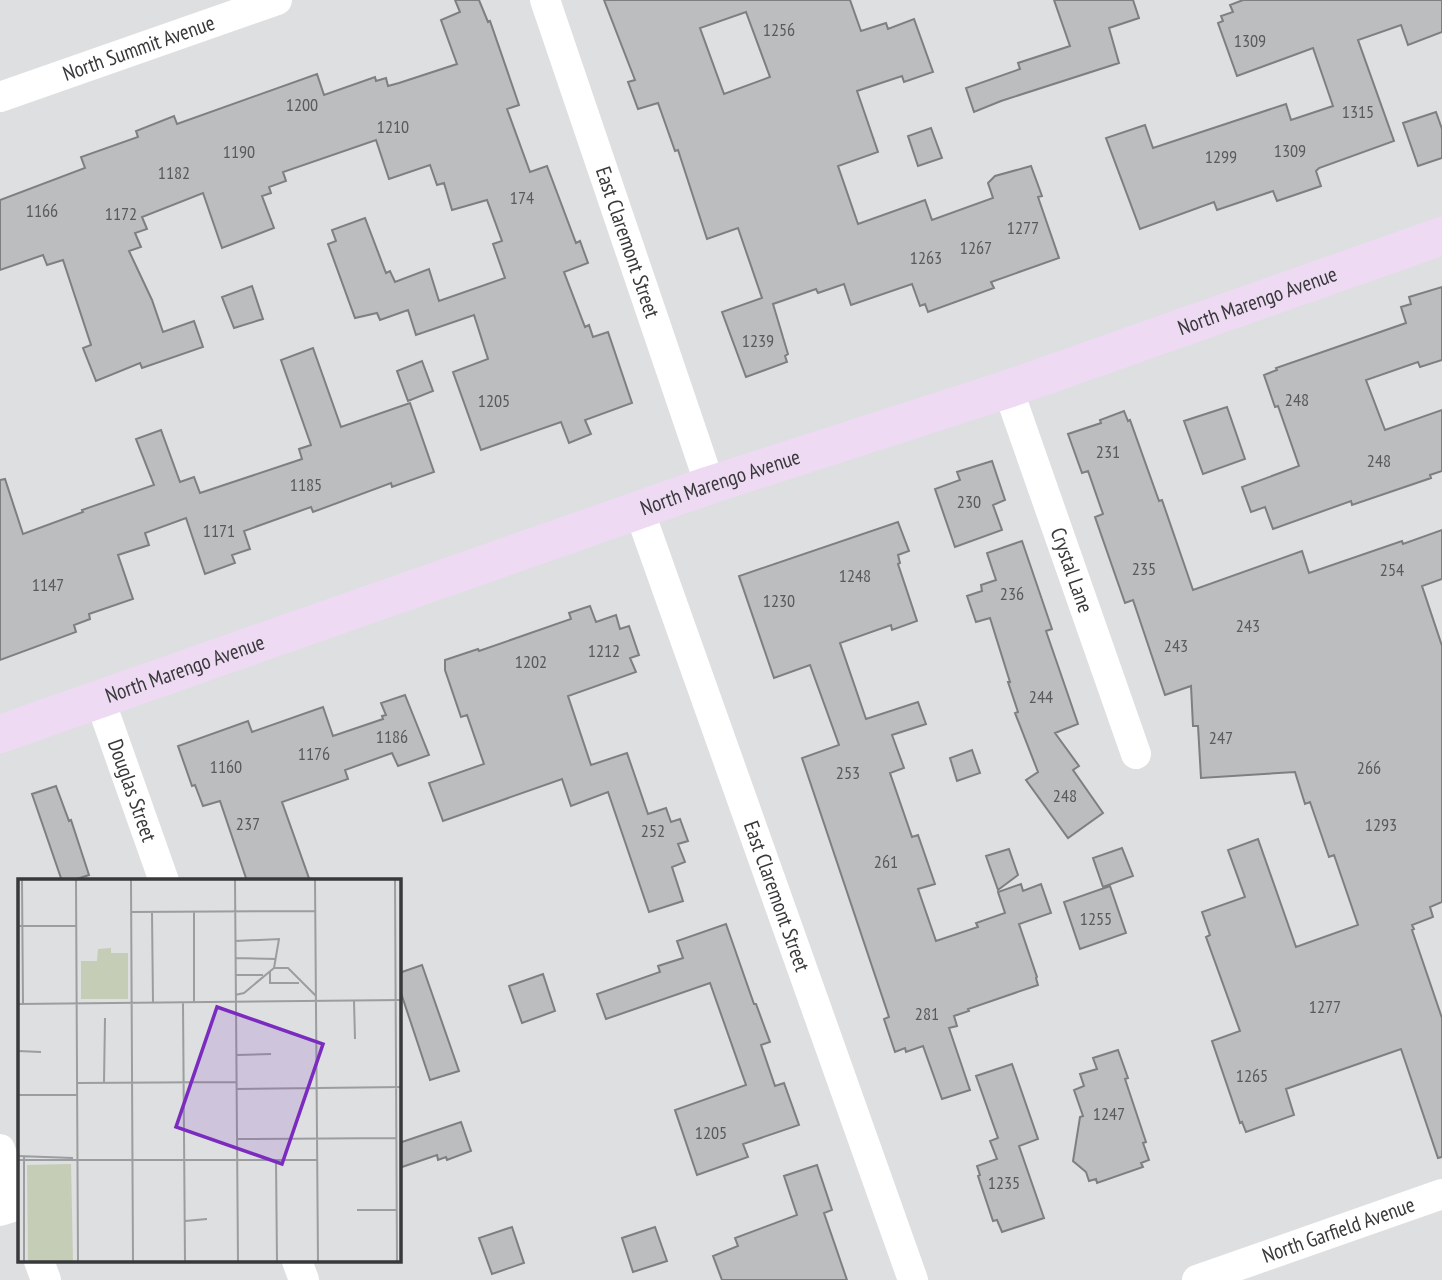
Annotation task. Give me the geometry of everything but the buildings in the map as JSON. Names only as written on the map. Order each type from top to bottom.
[{"type":"street","name":"North Summit Avenue","points":[[0,97],[278,0]]},
{"type":"street","name":"East Claremont Street","points":[[545,0],[710,485]]},
{"type":"street","name":"North Marengo Avenue","points":[[0,734],[710,485],[1008,389],[1442,236]]},
{"type":"street","name":"Crystal Lane","points":[[1008,389],[1136,754]]},
{"type":"street","name":"East Claremont Street","points":[[639,510],[913,1280]]},
{"type":"street","name":"Douglas Street","points":[[100,700],[163,879]]},
{"type":"street","points":[[0,1149],[18,1202]]},
{"type":"street","name":"North Garfield Avenue","points":[[1197,1280],[1442,1194]]},
{"type":"street","points":[[0,1211],[18,1205]]},
{"type":"street","points":[[39,1262],[46,1280]]},
{"type":"street","points":[[297,1262],[304,1280]]}]
